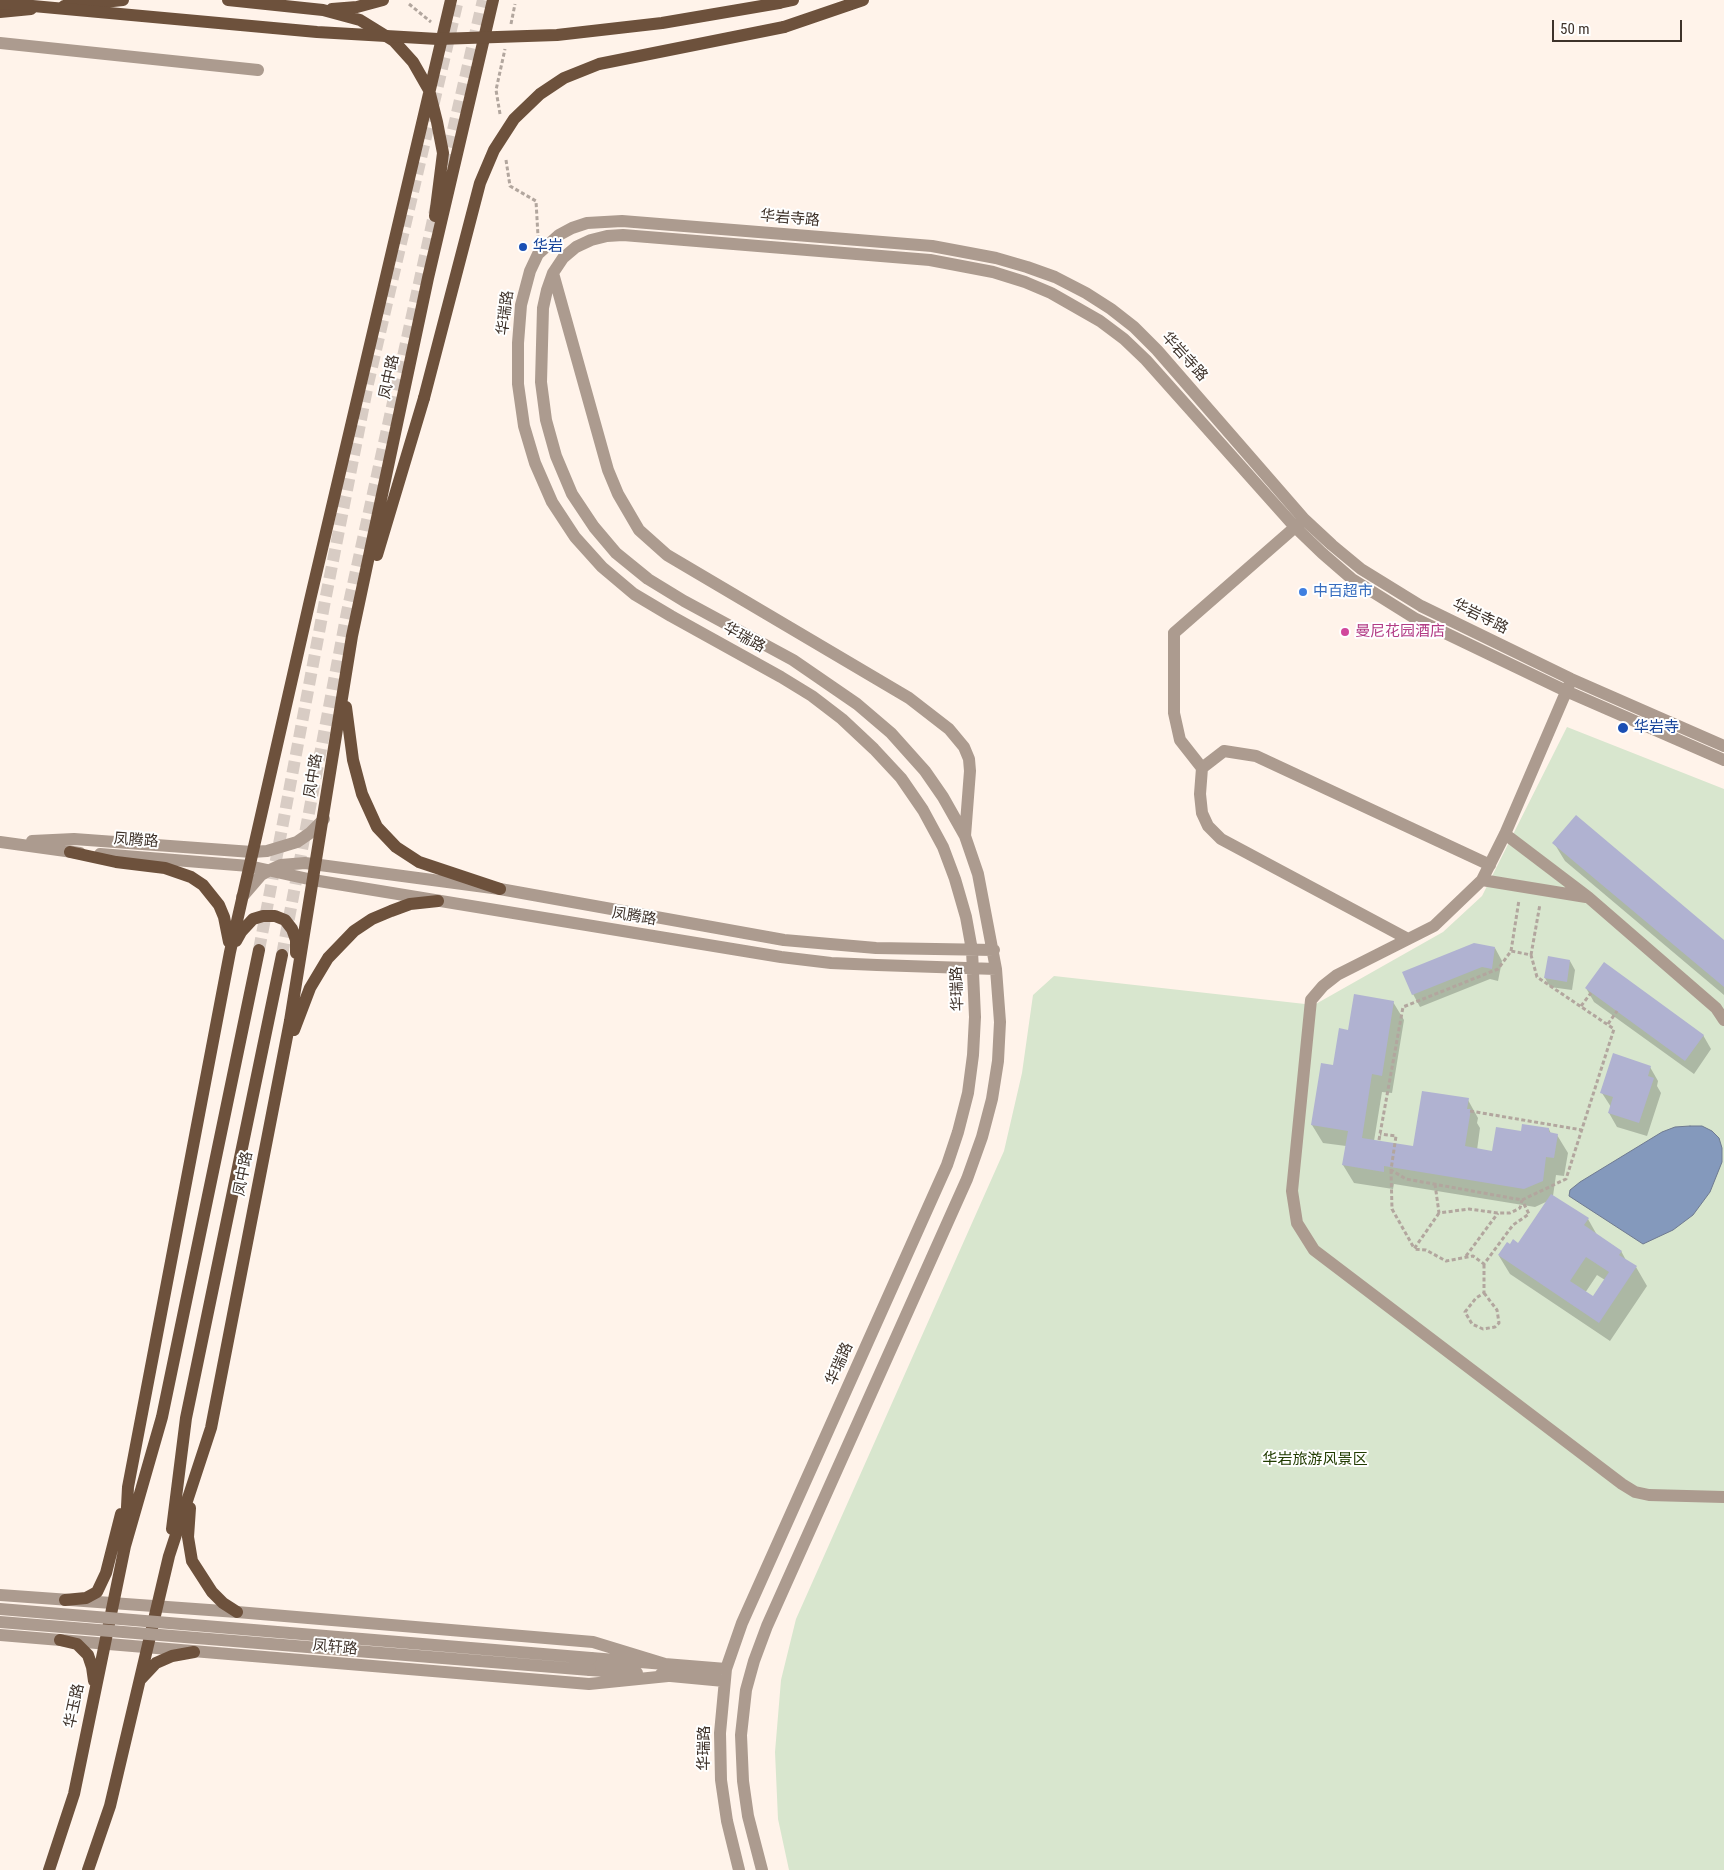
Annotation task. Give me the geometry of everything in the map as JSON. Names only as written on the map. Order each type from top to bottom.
[{"type":"main road","points":[[0,12],[123,0]]},
{"type":"main road","points":[[228,0],[323,10],[360,20],[394,41],[413,62],[429,90],[438,122],[443,153],[428,278]]},
{"type":"main road","points":[[323,10],[357,7],[383,0]]},
{"type":"main road","name":"凤中路","points":[[125,1546],[128,1487],[230,952],[451,0]]},
{"type":"main road","name":"凤中路","points":[[168,1556],[211,1428],[290,1021],[352,636],[428,278],[493,0]]},
{"type":"main road","points":[[0,3],[317,32],[438,39],[557,35],[662,22],[793,0]]},
{"type":"main road","points":[[352,636],[424,398],[480,183],[494,150],[514,119],[540,94],[564,78],[599,64],[784,27],[863,0]]},
{"type":"main road","points":[[344,692],[354,760],[362,794],[377,827],[396,847],[419,862],[500,889]]},
{"type":"main road","points":[[70,852],[116,862],[165,868],[191,877],[203,885],[219,905],[224,917],[230,952]]},
{"type":"main road","points":[[283,1058],[310,988],[328,958],[340,945],[354,931],[372,920],[410,904],[438,901]]},
{"type":"main road","points":[[230,952],[241,932],[253,919],[263,916],[275,916],[285,920],[292,929],[296,940],[290,1021]]},
{"type":"main road","points":[[125,1546],[162,1416],[259,950]]},
{"type":"main road","points":[[88,1870],[110,1806],[168,1556],[186,1418],[282,955]]},
{"type":"main road","points":[[65,1600],[86,1598],[97,1592],[106,1573],[128,1487]]},
{"type":"main road","points":[[191,1489],[188,1536],[192,1561],[212,1592],[223,1603],[237,1612]]},
{"type":"main road","name":"华玉路","points":[[49,1870],[74,1794],[125,1546]]},
{"type":"main road","points":[[60,1640],[77,1644],[88,1654],[92,1667],[95,1692]]},
{"type":"main road","points":[[139,1681],[156,1663],[172,1656],[194,1652]]},
{"type":"street","points":[[0,43],[258,70]]},
{"type":"street","name":"华岩寺路","points":[[538,254],[559,235],[572,228],[587,224],[622,222],[932,246],[966,251],[1027,267],[1055,277],[1111,309],[1134,327],[1157,350],[1300,523],[1322,553],[1352,579],[1408,614],[1566,691],[1724,760]]},
{"type":"street","name":"华岩寺路","points":[[553,273],[563,258],[576,247],[591,240],[623,235],[930,260],[964,265],[1025,282],[1077,306],[1124,339],[1300,523],[1332,545],[1361,569],[1421,606],[1571,679],[1724,746]]},
{"type":"street","name":"华瑞路","points":[[538,254],[530,271],[521,305],[518,343],[518,384],[524,426],[532,454],[552,502],[580,543],[602,567],[634,594],[812,696],[842,719],[874,749],[901,778],[918,802],[943,847],[966,917],[972,950],[975,1017],[974,1055],[968,1093],[947,1165],[742,1623],[725,1675],[720,1734],[721,1780],[727,1821],[739,1870]]},
{"type":"street","points":[[553,273],[608,470],[618,494],[639,530],[667,555],[909,698],[949,729],[964,748],[969,759],[970,771],[965,836]]},
{"type":"street","name":"华瑞路","points":[[553,273],[543,308],[541,382],[546,420],[556,456],[572,494],[594,527],[616,552],[648,579],[684,601],[793,660],[857,704],[891,733],[925,771],[965,836],[978,874],[994,950],[1000,1022],[998,1061],[992,1099],[976,1154],[967,1179],[766,1626],[746,1690],[741,1735],[743,1781],[748,1816],[762,1870]]},
{"type":"street","points":[[1300,523],[1174,633],[1174,713],[1180,740],[1202,768],[1200,794],[1202,813],[1208,826],[1221,839],[1408,940]]},
{"type":"street","points":[[1571,679],[1506,834],[1482,880],[1434,926],[1337,975],[1323,986],[1311,1000],[1292,1191],[1297,1223],[1314,1250],[1622,1484],[1636,1492],[1649,1496],[1724,1498]]},
{"type":"street","points":[[1202,768],[1224,751],[1256,756],[1490,865]]},
{"type":"street","points":[[0,842],[74,839],[252,852],[267,851],[297,842],[310,833],[324,819]]},
{"type":"street","points":[[1506,834],[1588,897],[1716,1008],[1724,1020]]},
{"type":"street","name":"凤腾路","points":[[0,842],[70,852],[249,866],[314,880],[781,957],[831,963],[996,969]]},
{"type":"street","name":"凤腾路","points":[[242,897],[261,875],[270,870],[294,863],[316,864],[500,889],[784,940],[876,948],[994,950]]},
{"type":"street","points":[[1482,880],[1588,897]]},
{"type":"street","name":"凤轩路","points":[[0,1595],[237,1612],[592,1642],[666,1670]]},
{"type":"street","name":"凤轩路","points":[[0,1609],[591,1664]]},
{"type":"street","name":"凤轩路","points":[[0,1622],[725,1675]]},
{"type":"street","name":"凤轩路","points":[[0,1635],[589,1684],[666,1670]]},
{"type":"path","points":[[409,4],[435,25]]},
{"type":"path","points":[[1379,1140],[1403,1007],[1498,969],[1510,951],[1521,886]]},
{"type":"path","points":[[1391,1170],[1406,1179],[1522,1200],[1566,1179],[1614,1029],[1537,977],[1532,955],[1542,890]]},
{"type":"path","points":[[1510,951],[1532,955]]},
{"type":"path","points":[[1581,1006],[1591,993]]},
{"type":"path","points":[[1608,1024],[1617,1012]]},
{"type":"path","points":[[1470,1111],[1582,1130]]},
{"type":"path","points":[[1380,1134],[1396,1136],[1391,1170],[1392,1209],[1414,1249]]},
{"type":"path","points":[[1414,1249],[1439,1213],[1435,1184]]},
{"type":"path","points":[[1439,1213],[1469,1209],[1510,1213],[1520,1208],[1522,1200]]},
{"type":"path","points":[[1484,1293],[1476,1298],[1465,1312],[1472,1324],[1483,1329],[1495,1328],[1499,1323],[1497,1310],[1484,1293],[1484,1264],[1513,1225],[1529,1214],[1522,1200]]},
{"type":"path","points":[[1466,1256],[1498,1213]]},
{"type":"path","points":[[1414,1249],[1426,1250],[1446,1261],[1473,1256],[1484,1264]]},
{"type":"green space","name":"华岩旅游风景区","points":[[1567,727],[1724,789],[1724,1870],[789,1870],[778,1819],[775,1752],[781,1680],[796,1619],[1004,1151],[1022,1073],[1033,995],[1054,976],[1314,1005],[1443,932],[1482,896]]},
{"type":"water","points":[[1702,1126],[1712,1131],[1719,1138],[1722,1148],[1722,1162],[1710,1192],[1693,1215],[1673,1230],[1643,1244],[1569,1196],[1570,1190],[1580,1182],[1662,1132],[1675,1127]]},
{"type":"building","points":[[1576,815],[1724,940],[1724,987],[1552,843]]},
{"type":"building","points":[[1474,943],[1495,947],[1492,969],[1482,967],[1412,995],[1402,972]]},
{"type":"building","points":[[1548,956],[1570,960],[1567,982],[1544,978]]},
{"type":"building","points":[[1604,962],[1704,1035],[1685,1061],[1585,988]]},
{"type":"building","points":[[1354,994],[1394,1001],[1382,1076],[1372,1074],[1362,1138],[1413,1146],[1422,1091],[1469,1098],[1467,1109],[1471,1109],[1465,1146],[1492,1151],[1496,1127],[1521,1131],[1522,1124],[1549,1128],[1549,1132],[1558,1134],[1554,1158],[1546,1157],[1543,1181],[1524,1189],[1384,1166],[1384,1172],[1342,1165],[1348,1131],[1311,1125],[1321,1063],[1333,1065],[1339,1028],[1348,1030]]},
{"type":"building","points":[[1613,1053],[1651,1066],[1648,1076],[1654,1078],[1639,1123],[1608,1113],[1613,1097],[1600,1093]]},
{"type":"building","points":[[1551,1194],[1589,1218],[1584,1225],[1622,1251],[1619,1255],[1637,1266],[1599,1323],[1498,1255],[1507,1242],[1510,1244],[1513,1239],[1518,1243]],"holes":[[[1586,1257],[1609,1272],[1593,1296],[1570,1281]]]},
{"type":"tunnel","points":[[259,950],[368,384],[458,0]]},
{"type":"tunnel","points":[[445,165],[483,0]]},
{"type":"tunnel","points":[[282,955],[347,612],[436,206]]},
{"type":"place","name":"华岩","points":[[523,247]]},
{"type":"place","name":"中百超市","points":[[1303,592]]},
{"type":"place","name":"曼尼花园酒店","points":[[1345,632]]},
{"type":"place","name":"华岩寺","points":[[1623,728]]}]
